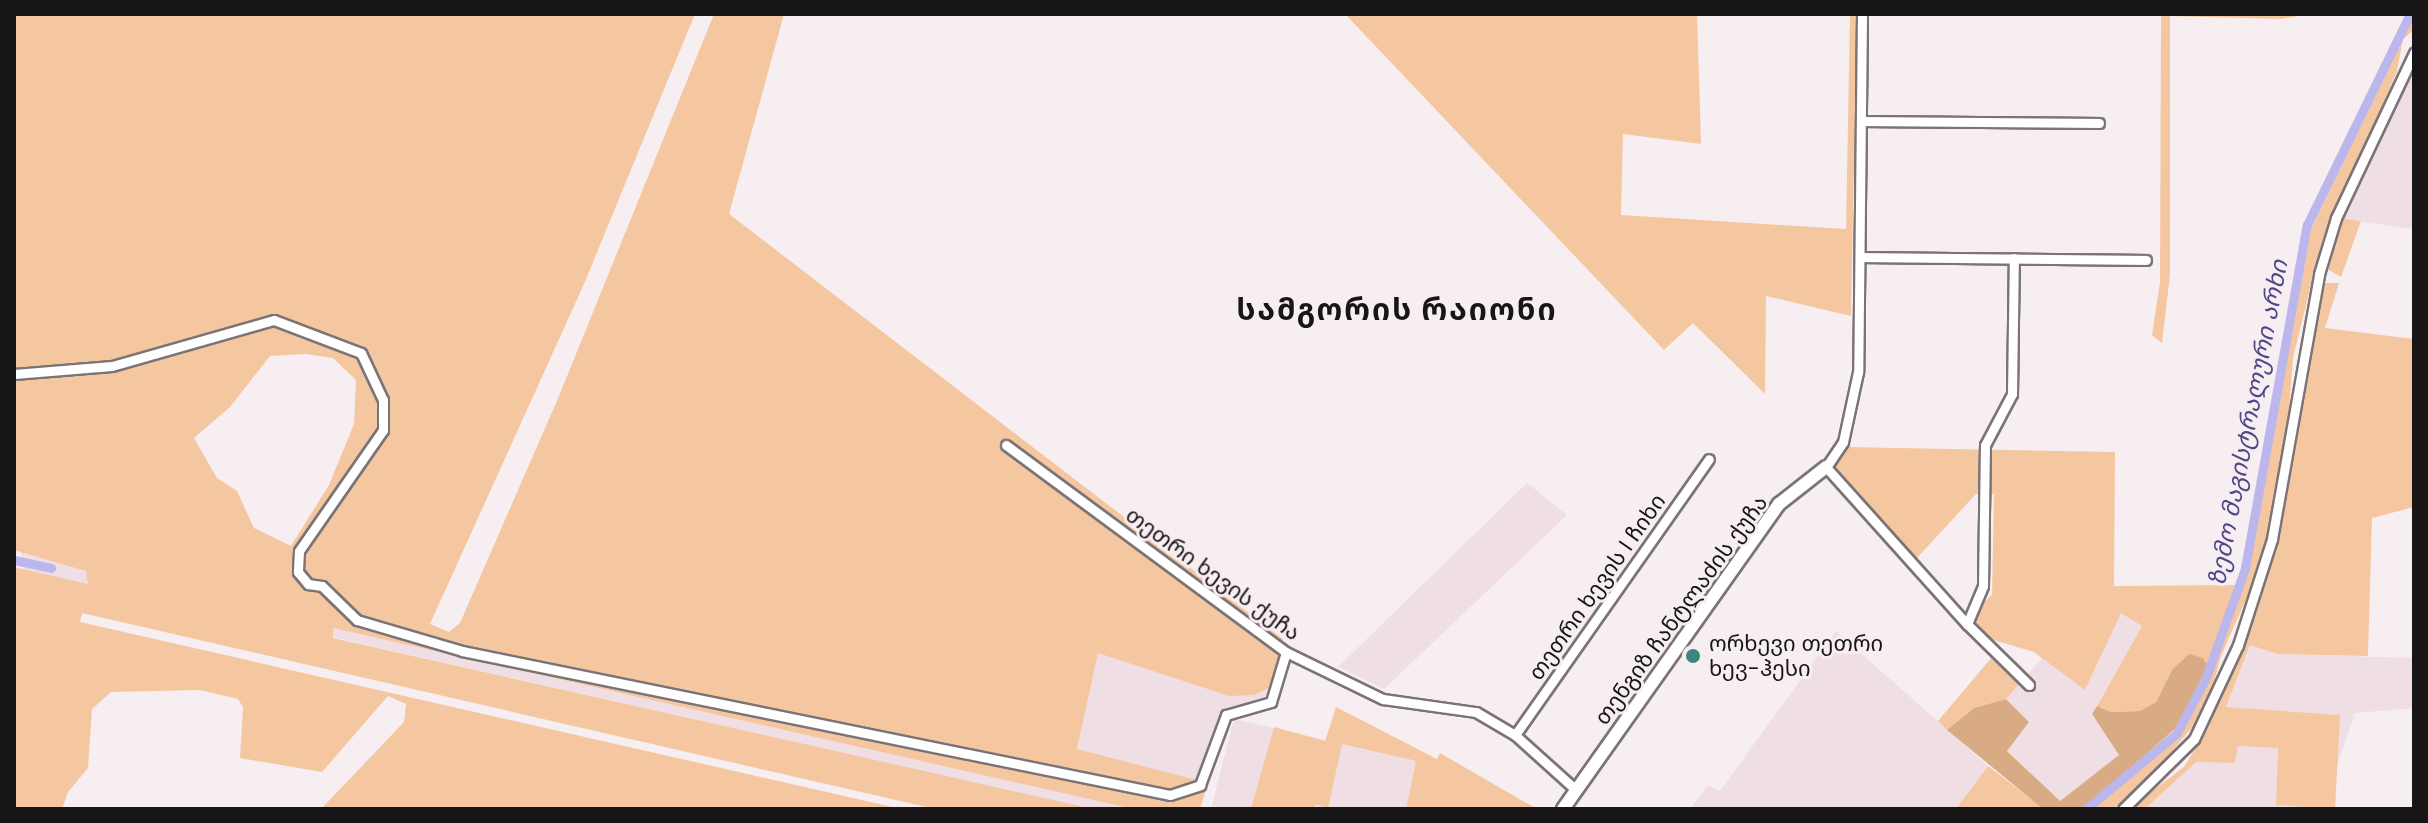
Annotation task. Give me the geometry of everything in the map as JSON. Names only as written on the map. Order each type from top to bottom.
[{"type":"street","name":"თენგიზ ჩანტლაძის ქუჩა","points":[[1563,809],[1779,504],[1826,467],[1843,442],[1853,409],[1861,257],[1862,14]]},
{"type":"street","points":[[2123,809],[2194,739],[2238,645],[2272,539],[2319,274],[2336,218],[2414,53]]},
{"type":"street","points":[[1862,121],[2099,123]]},
{"type":"street","points":[[1861,257],[2146,260]]},
{"type":"street","points":[[1967,624],[1983,586],[1985,445],[2012,394],[2014,258]]},
{"type":"street","points":[[14,374],[112,366],[274,320],[361,353],[383,400],[383,430],[299,551],[298,572],[308,584],[322,586],[357,620],[462,651],[1170,795],[1200,785],[1226,715],[1271,702],[1286,652]]},
{"type":"street","name":"თეთრი ხევის ქუჩა","points":[[1006,445],[1286,652],[1383,699],[1476,712],[1515,735],[1576,790]]},
{"type":"street","name":"თეთრი ხევის I ჩიხი","points":[[1515,735],[1709,459]]},
{"type":"street","points":[[1826,467],[1967,624],[2029,685]]},
{"type":"shaded area","points":[[14,14],[695,14],[584,284],[430,624],[449,632],[460,623],[559,396],[714,14],[784,14],[729,214],[1283,639],[1273,686],[1254,695],[1229,696],[1098,653],[1077,749],[1208,783],[1200,809],[1133,809],[333,628],[333,638],[1093,809],[935,809],[82,613],[80,622],[901,809],[321,809],[404,722],[406,704],[388,696],[322,772],[240,758],[243,707],[238,699],[200,690],[111,692],[92,709],[88,768],[68,792],[62,809],[14,809],[14,567],[88,584],[86,571],[14,550]],"holes":[[[306,354],[333,358],[356,380],[354,424],[329,485],[291,546],[254,528],[237,491],[217,478],[194,438],[230,407],[270,356]]]},
{"type":"shaded area","points":[[1345,14],[1697,14],[1701,144],[1623,134],[1621,215],[1846,229],[1850,14],[1857,14],[1851,316],[1766,296],[1765,394],[1693,323],[1664,350]]},
{"type":"shaded area","points":[[2144,14],[2310,14],[2281,19],[2170,16],[2170,275],[2162,343],[2152,335],[2160,282],[2161,16]]},
{"type":"shaded area","points":[[2414,16],[2414,30],[2403,39],[2397,71],[2316,264],[2293,358],[2287,437],[2271,519],[2255,579],[2221,656],[2206,711],[2146,782],[2113,809],[2093,809],[2180,734],[2203,693],[2248,570],[2311,229]]},
{"type":"shaded area","points":[[2414,53],[2414,229],[2336,218]]},
{"type":"shaded area","points":[[2339,218],[2361,221],[2341,277],[2329,270],[2328,262]]},
{"type":"shaded area","points":[[2323,283],[2339,283],[2325,328],[2414,339],[2414,507],[2372,518],[2368,656],[2277,654],[2250,645],[2226,707],[2340,715],[2335,809],[2276,805],[2278,748],[2238,746],[2235,763],[2196,762],[2145,809],[2128,809],[2184,767],[2209,726],[2244,643],[2283,516],[2311,322]]},
{"type":"shaded area","points":[[1845,447],[2115,452],[2114,586],[2235,585],[2208,666],[2203,658],[2172,670],[2156,702],[2140,711],[2111,712],[2097,706],[2142,626],[2121,613],[2085,690],[2034,652],[1990,639],[1967,617],[1992,595],[1994,494],[1976,494],[1916,559],[1835,466]]},
{"type":"shaded area","points":[[1527,483],[1567,515],[1384,689],[1338,667]]},
{"type":"shaded area","points":[[19,541],[100,575],[1133,809],[1086,809],[100,584],[70,636],[31,610]]},
{"type":"shaded area","points":[[2121,612],[2142,626],[2092,714],[2120,755],[2059,801],[2007,750],[2029,722],[2006,699],[2042,658],[2085,690]]},
{"type":"shaded area","points":[[1836,631],[1988,766],[1956,809],[1690,809],[1708,785],[1720,791]]},
{"type":"shaded area","points":[[2250,645],[2277,654],[2414,658],[2414,708],[2355,713],[2336,769],[2339,715],[2226,707]]},
{"type":"shaded area","points":[[1098,652],[1229,696],[1273,686],[1259,705],[1227,718],[1208,783],[1077,750]]},
{"type":"shaded area","points":[[2189,654],[2203,658],[2208,666],[2175,729],[2083,809],[2043,809],[1947,730],[1974,708],[2006,699],[2029,722],[2007,751],[2060,801],[2119,755],[2092,714],[2097,706],[2111,712],[2140,711],[2156,702],[2172,670]]},
{"type":"shaded area","points":[[1992,657],[2020,683],[2006,699],[1974,708],[1947,730],[1938,721]]},
{"type":"shaded area","points":[[1336,707],[1437,759],[1440,753],[1537,809],[1406,809],[1416,761],[1342,744],[1328,809],[1316,804],[1314,809],[1251,809],[1274,727],[1325,741]]},
{"type":"shaded area","points":[[1234,719],[1416,761],[1406,809],[1211,809]]},
{"type":"shaded area","points":[[2238,746],[2278,748],[2276,805],[2335,809],[2145,809],[2196,762],[2235,763]]},
{"type":"shaded area","points":[[1988,766],[2043,808],[1956,809]]},
{"type":"waterway","name":"ზემო მაგისტრალური არხი","points":[[2086,809],[2176,734],[2205,680],[2245,568],[2307,225],[2410,14]]},
{"type":"waterway","points":[[14,560],[51,568]]},
{"type":"place","name":"ორხევი თეთრი ხევ-ჰესი","points":[[1693,656]]},
{"type":"district","name":"სამგორის რაიონი","points":[[1397,310]]}]
